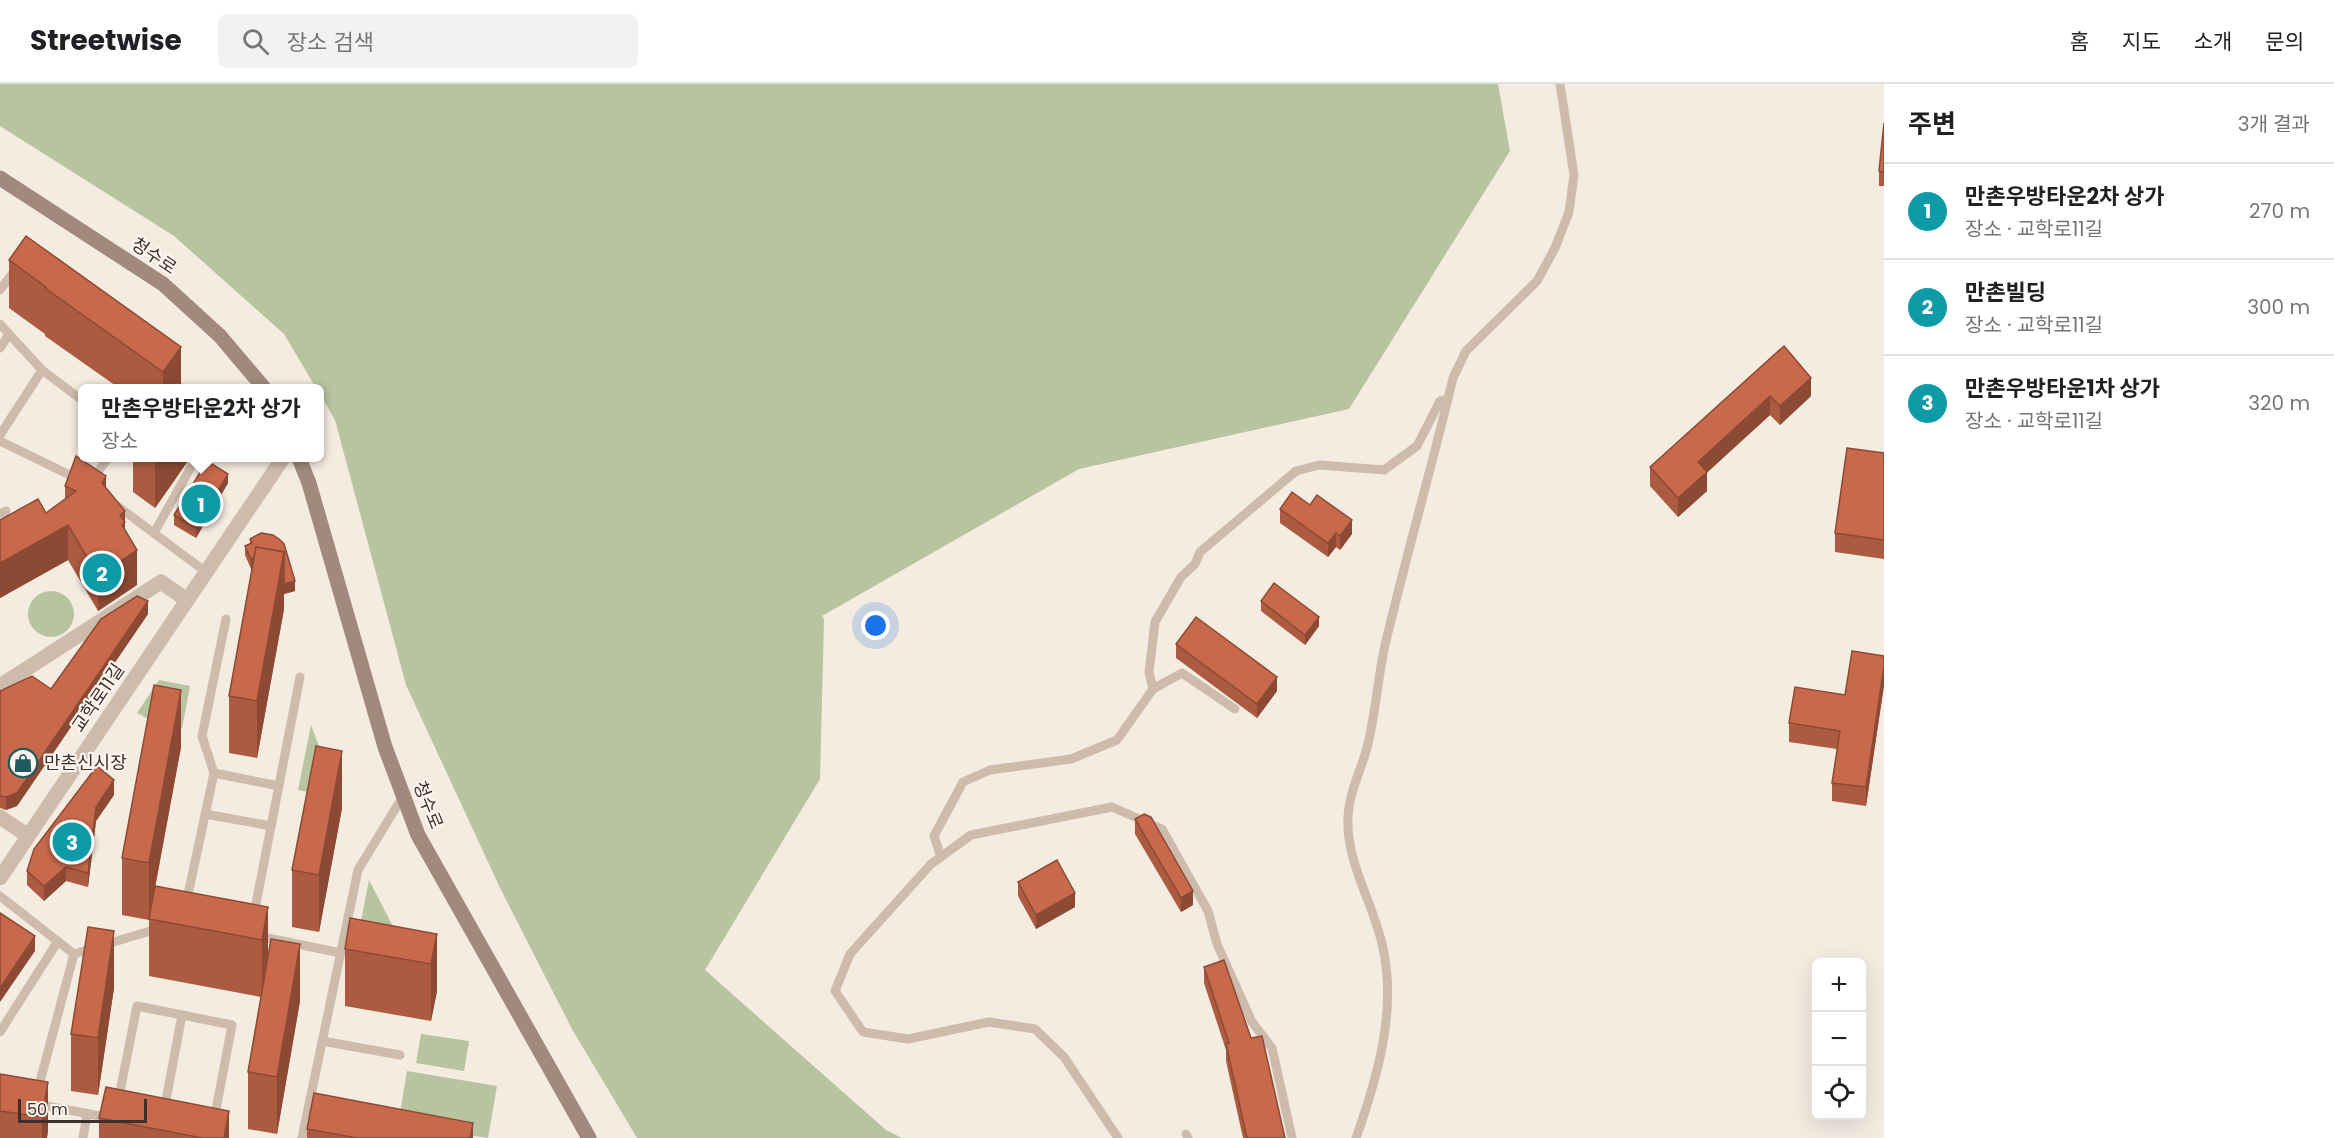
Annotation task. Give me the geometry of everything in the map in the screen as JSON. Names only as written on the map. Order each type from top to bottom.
[{"type":"main road","name":"청수로","points":[[0,179],[164,284],[220,336],[261,384]]},
{"type":"main road","name":"청수로","points":[[301,462],[309,483],[385,747],[418,835],[589,1138]]},
{"type":"street","name":"교학로11길","points":[[0,878],[280,462]]},
{"type":"street","points":[[0,686],[161,582],[187,600]]},
{"type":"street","points":[[0,817],[28,836]]},
{"type":"lane","points":[[1356,1138],[1370,1098],[1383,1041],[1389,986],[1383,947],[1349,846],[1348,817],[1352,789],[1368,744],[1385,643],[1454,378],[1466,351],[1537,281],[1555,248],[1569,212],[1574,175],[1560,84]]},
{"type":"lane","points":[[0,290],[16,269],[25,275]]},
{"type":"lane","points":[[0,324],[42,370],[78,397]]},
{"type":"lane","points":[[0,348],[9,334]]},
{"type":"lane","points":[[0,435],[42,370]]},
{"type":"lane","points":[[1154,689],[1149,672],[1155,622],[1181,577],[1195,564],[1200,552],[1296,471],[1319,465],[1384,470],[1417,446],[1440,401],[1448,399]]},
{"type":"lane","points":[[0,441],[89,485],[98,492]]},
{"type":"lane","points":[[89,485],[105,462]]},
{"type":"lane","points":[[154,533],[194,462]]},
{"type":"lane","points":[[108,498],[206,572]]},
{"type":"lane","points":[[185,910],[214,773],[202,736],[226,619]]},
{"type":"lane","points":[[941,856],[934,836],[963,782],[990,770],[1071,759],[1118,740],[1154,689],[1182,673],[1235,710]]},
{"type":"lane","points":[[300,677],[250,934],[341,953]]},
{"type":"lane","points":[[214,773],[279,786]]},
{"type":"lane","points":[[302,1138],[358,870],[404,796]]},
{"type":"lane","points":[[1118,1138],[1064,1057],[1035,1029],[989,1022],[908,1039],[863,1032],[835,991],[850,954],[931,864],[971,835],[1112,807],[1162,829],[1208,911],[1217,944],[1252,1022],[1272,1048],[1292,1138]]},
{"type":"lane","points":[[205,814],[271,826]]},
{"type":"lane","points":[[0,896],[74,954]]},
{"type":"lane","points":[[74,954],[171,924]]},
{"type":"lane","points":[[0,1032],[58,941]]},
{"type":"lane","points":[[34,1104],[74,954]]},
{"type":"lane","points":[[115,1119],[137,1006],[232,1025],[213,1126]]},
{"type":"lane","points":[[163,1117],[182,1015]]},
{"type":"lane","points":[[322,1041],[400,1055]]},
{"type":"lane","points":[[23,1101],[126,1121]]},
{"type":"lane","points":[[308,1108],[319,1111]]},
{"type":"lane","points":[[83,1138],[87,1114]]},
{"type":"green space","points":[[0,84],[1498,84],[1510,151],[1349,409],[1079,469],[822,616],[824,619],[820,779],[705,970],[886,1130],[902,1138],[637,1138],[572,1029],[501,890],[406,685],[335,420],[324,401],[324,384],[314,384],[284,334],[174,236],[0,126]]},
{"type":"green space","points":[[51,591],[67,598],[74,614],[67,630],[51,637],[35,630],[28,614],[35,598]]},
{"type":"green space","points":[[159,680],[190,686],[182,728],[152,721],[137,713]]},
{"type":"green space","points":[[311,725],[338,797],[298,790]]},
{"type":"green space","points":[[369,880],[418,975],[353,962]]},
{"type":"green space","points":[[421,1034],[469,1041],[464,1071],[416,1063]]},
{"type":"green space","points":[[407,1071],[497,1086],[488,1138],[398,1125]]},
{"type":"building","points":[[1884,123],[1884,172],[1879,171]]},
{"type":"building","points":[[26,236],[181,347],[163,372],[9,260]]},
{"type":"building","points":[[1784,346],[1811,378],[1780,406],[1770,396],[1698,462],[1707,472],[1678,498],[1650,467]]},
{"type":"building","points":[[1847,448],[1884,453],[1884,540],[1835,533]]},
{"type":"building","points":[[76,456],[78,462],[85,462],[106,476],[102,483],[125,511],[120,515],[125,522],[122,525],[137,550],[98,576],[68,525],[0,563],[0,520],[38,499],[46,513],[76,491],[65,486]]},
{"type":"building","points":[[206,462],[228,474],[196,528],[174,515]]},
{"type":"building","points":[[1292,492],[1310,505],[1317,495],[1352,520],[1340,536],[1336,533],[1328,543],[1280,509]]},
{"type":"building","points":[[261,533],[273,535],[284,544],[295,581],[284,584],[284,552],[256,547],[254,558],[251,559],[245,546],[252,543],[250,539]]},
{"type":"building","points":[[256,547],[284,552],[257,701],[229,696]]},
{"type":"building","points":[[1274,583],[1319,617],[1305,635],[1261,601]]},
{"type":"building","points":[[137,596],[148,601],[17,793],[6,797],[0,796],[0,691],[32,676],[51,689],[101,619]]},
{"type":"building","points":[[1196,617],[1277,677],[1257,704],[1176,644]]},
{"type":"building","points":[[1852,651],[1884,656],[1866,787],[1832,783],[1840,731],[1789,723],[1795,687],[1845,695]]},
{"type":"building","points":[[154,685],[181,690],[149,863],[122,858]]},
{"type":"building","points":[[316,746],[342,751],[319,875],[292,870]]},
{"type":"building","points":[[97,766],[114,780],[96,807],[88,873],[66,867],[44,886],[27,871],[34,849]]},
{"type":"building","points":[[1144,814],[1151,817],[1193,891],[1181,898],[1135,819]]},
{"type":"building","points":[[1057,860],[1075,893],[1036,915],[1018,882]]},
{"type":"building","points":[[155,886],[268,907],[262,940],[149,919]]},
{"type":"building","points":[[0,913],[35,936],[0,988]]},
{"type":"building","points":[[350,918],[437,934],[431,964],[345,949]]},
{"type":"building","points":[[88,927],[114,931],[98,1038],[71,1034]]},
{"type":"building","points":[[271,939],[300,944],[277,1077],[248,1072]]},
{"type":"building","points":[[1224,960],[1251,1038],[1262,1036],[1285,1138],[1247,1138],[1226,1044],[1229,1043],[1204,967]]},
{"type":"building","points":[[0,1074],[48,1082],[42,1117],[0,1111]]},
{"type":"building","points":[[106,1087],[229,1111],[224,1138],[202,1138],[99,1118]]},
{"type":"building","points":[[314,1093],[473,1123],[470,1138],[357,1138],[307,1129]]},
{"type":"place","name":"만촌우방타운2차 상가","points":[[201,504]]},
{"type":"place","name":"만촌빌딩","points":[[102,573]]},
{"type":"place","name":"만촌신시장","points":[[23,763]]},
{"type":"place","name":"만촌우방타운1차 상가","points":[[72,842]]}]
